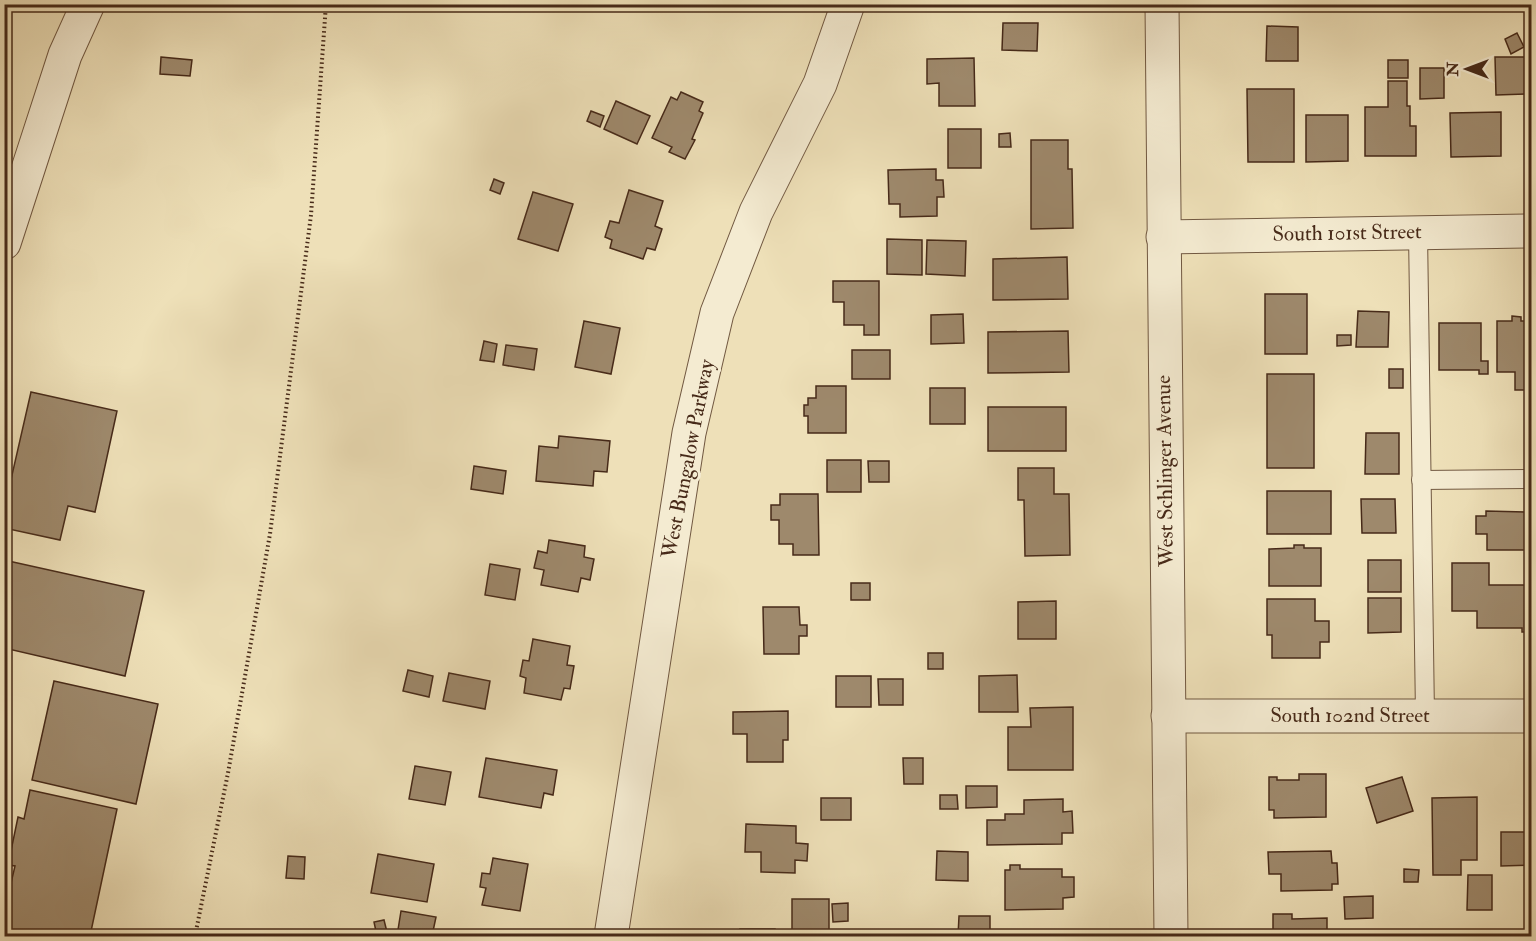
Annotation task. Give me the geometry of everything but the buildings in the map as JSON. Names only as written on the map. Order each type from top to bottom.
[{"type":"street","points":[[4,243],[65,55],[88,4]]},
{"type":"street","name":"West Bungalow Parkway","points":[[610,936],[688,433],[717,313],[756,212],[820,84],[848,4]]},
{"type":"street","name":"West Schlinger Avenue","points":[[1162,4],[1171,936]]},
{"type":"street","name":"South 101st Street","points":[[1163,237],[1532,231]]},
{"type":"street","name":"South 102nd Street","points":[[1168,716],[1532,716]]},
{"type":"street","points":[[616,905],[622,936]]},
{"type":"lane","points":[[1418,232],[1425,715]]},
{"type":"lane","points":[[1421,480],[1532,479]]},
{"type":"path","points":[[195,936],[228,773],[270,534],[311,215],[326,4]]}]
